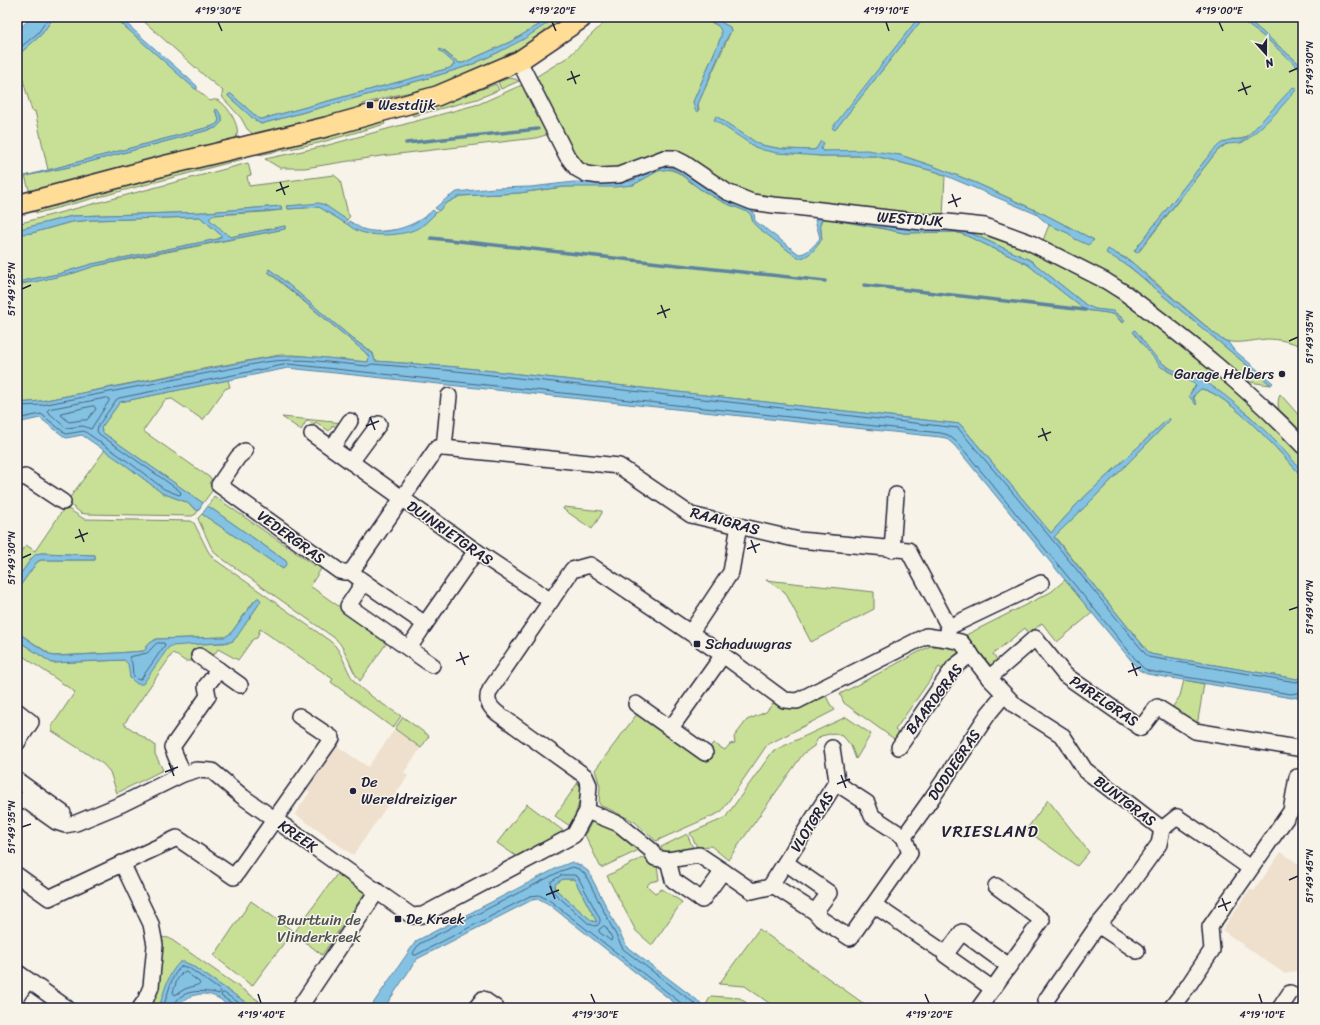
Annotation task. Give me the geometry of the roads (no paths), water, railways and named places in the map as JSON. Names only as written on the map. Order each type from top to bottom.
[{"type":"main road","points":[[17,205],[167,165],[326,127],[437,96],[520,64],[543,53],[562,38],[582,18]]},
{"type":"street","name":"WESTDIJK","points":[[520,64],[568,156],[577,169],[586,174],[600,176],[619,175],[664,158],[674,158],[727,192],[752,202],[922,222],[947,222],[980,225],[1029,242],[1106,281],[1140,304],[1236,382],[1277,419],[1303,446]]},
{"type":"street","points":[[351,572],[437,448],[444,448],[449,396]]},
{"type":"street","points":[[332,448],[350,421]]},
{"type":"street","points":[[351,462],[379,424]]},
{"type":"street","name":"DUINRIETGRAS","points":[[312,434],[476,551],[551,601]]},
{"type":"street","name":"RAAIGRAS","points":[[444,448],[619,466],[691,516],[739,525],[799,540],[892,550],[908,550],[948,633]]},
{"type":"street","name":"VEDERGRAS","points":[[245,451],[238,457],[218,485],[339,571],[351,572],[425,624]]},
{"type":"street","points":[[17,479],[25,477],[63,502]]},
{"type":"street","points":[[892,550],[896,495]]},
{"type":"street","points":[[691,632],[732,572],[739,525]]},
{"type":"street","points":[[409,648],[476,551]]},
{"type":"street","points":[[904,837],[910,854],[850,938],[821,919],[815,912],[774,886],[752,891],[699,855],[668,860],[655,858],[651,850],[619,824],[587,811],[589,785],[585,776],[491,708],[488,699],[490,690],[572,570],[590,565],[691,632],[784,700],[797,701],[926,636],[948,633],[1041,583]]},
{"type":"street","points":[[364,582],[348,606],[432,665]]},
{"type":"street","points":[[948,633],[961,642],[971,654]]},
{"type":"street","name":"PARELGRAS","points":[[989,678],[1035,638],[1065,675],[1142,728],[1157,707],[1195,730],[1303,749]]},
{"type":"street","name":"BUNTGRAS","points":[[971,654],[989,678],[1016,706],[1063,736],[1085,770],[1162,829],[1159,844],[1118,901],[1098,925],[1046,1000],[1048,1008]]},
{"type":"street","name":"BAARDGRAS","points":[[899,747],[954,667],[971,654]]},
{"type":"street","points":[[671,728],[724,655]]},
{"type":"street","points":[[199,656],[240,685]]},
{"type":"street","points":[[183,774],[172,747],[208,696],[206,686],[219,670]]},
{"type":"street","name":"DODDEGRAS","points":[[904,837],[989,713],[1004,695]]},
{"type":"street","points":[[636,704],[705,753]]},
{"type":"street","points":[[17,710],[31,722],[17,743]]},
{"type":"street","points":[[17,875],[49,898],[177,838],[234,877],[276,820],[332,738],[299,716]]},
{"type":"street","name":"VLOTGRAS","points":[[832,748],[837,781],[844,788],[867,803],[872,816],[904,837]]},
{"type":"street","name":"KREEK","points":[[17,801],[25,800],[56,822],[65,825],[76,823],[122,804],[183,774],[196,770],[212,771],[242,796],[412,916],[423,915],[574,835],[587,811]]},
{"type":"street","points":[[1171,1008],[1212,950],[1210,927],[1291,811],[1297,777],[1303,778]]},
{"type":"street","points":[[17,780],[63,813]]},
{"type":"street","name":"VLOTGRAS","points":[[774,886],[771,884],[786,863],[837,781]]},
{"type":"street","points":[[1162,829],[1177,818],[1250,868]]},
{"type":"street","points":[[668,860],[673,880],[702,900],[723,870]]},
{"type":"street","name":"VLOTGRAS","points":[[786,863],[829,893],[815,912]]},
{"type":"street","points":[[122,864],[151,924],[155,945],[151,987],[140,1008]]},
{"type":"street","points":[[979,1008],[1042,920],[996,886]]},
{"type":"street","points":[[298,1008],[377,892]]},
{"type":"street","points":[[874,905],[939,949]]},
{"type":"street","points":[[1098,925],[1137,951]]},
{"type":"street","points":[[993,989],[945,955],[962,932],[1009,966]]},
{"type":"street","points":[[17,996],[23,976],[68,1008]]},
{"type":"street","points":[[1280,1008],[1290,993]]},
{"type":"street","points":[[480,1004],[496,1008]]},
{"type":"water","points":[[32,17],[54,17],[41,35],[17,56],[17,31]]},
{"type":"water","points":[[114,17],[119,17],[197,86],[197,89],[195,89]]},
{"type":"water","points":[[552,17],[557,17],[524,39],[471,65],[261,124],[228,96],[231,94],[259,119],[262,119],[450,68],[454,65],[454,63],[439,50],[440,49],[459,63],[463,63],[510,42]]},
{"type":"water","points":[[701,17],[711,17],[730,27],[731,31],[698,104],[698,112],[695,110],[693,102],[721,37],[720,29],[716,24]]},
{"type":"water","points":[[919,17],[924,17],[835,130],[832,128]]},
{"type":"water","points":[[1237,17],[1245,17],[1303,67],[1303,72],[1267,39]]},
{"type":"water","points":[[1293,87],[1297,89],[1274,115],[1249,138],[1241,143],[1226,144],[1217,151],[1137,253],[1134,251],[1216,147],[1225,141],[1246,138]]},
{"type":"water","points":[[217,109],[222,117],[222,122],[216,128],[74,166],[25,176],[213,126],[218,123],[219,119],[215,110]]},
{"type":"water","points":[[716,116],[760,145],[783,149],[813,150],[816,149],[821,141],[824,143],[821,149],[823,151],[867,150],[900,155],[976,183],[1046,215],[1094,240],[1088,245],[1075,239],[1068,233],[1049,225],[1036,214],[937,172],[875,156],[820,156],[777,153],[763,150],[755,147],[714,120]]},
{"type":"water","points":[[666,166],[679,169],[707,189],[751,209],[754,213],[755,221],[799,254],[808,251],[820,238],[815,220],[817,217],[823,217],[820,224],[822,239],[809,255],[798,258],[757,227],[753,223],[751,215],[748,212],[725,203],[700,189],[678,172],[671,169],[658,171],[633,185],[615,187],[563,187],[519,193],[460,196],[445,204],[439,211],[435,208],[457,192],[494,188],[531,187],[574,182],[604,183],[632,181],[657,167]]},
{"type":"water","points":[[319,203],[325,205],[347,220],[345,223],[319,207],[288,209],[287,206]]},
{"type":"water","points":[[281,206],[282,210],[213,215],[210,217],[210,220],[230,237],[285,226],[285,229],[152,254],[95,266],[74,273],[34,282],[22,283],[22,281],[58,274],[92,264],[218,239],[221,235],[200,217],[92,220],[71,222],[32,233],[21,234],[20,229],[72,216],[207,212]]},
{"type":"water","points":[[433,210],[436,213],[422,226],[400,234],[368,234],[357,231],[347,224],[349,221],[360,228],[375,231],[393,230],[419,221]]},
{"type":"water","points":[[839,218],[904,229],[953,228],[966,231],[1030,260],[1086,305],[1095,309],[1113,311],[1125,321],[1123,323],[1115,315],[1108,313],[1085,310],[1027,264],[965,235],[955,232],[904,233],[839,221]]},
{"type":"water","points":[[1108,249],[1133,263],[1152,281],[1221,339],[1228,342],[1233,349],[1273,383],[1271,385],[1130,267],[1106,253]]},
{"type":"water","points":[[269,269],[373,354],[375,361],[457,367],[960,424],[1051,533],[1079,502],[1169,418],[1170,420],[1054,537],[1150,654],[1297,679],[1303,675],[1303,696],[1292,698],[1147,674],[1139,670],[955,446],[946,438],[288,368],[120,402],[101,428],[102,432],[203,503],[198,511],[186,502],[162,493],[127,466],[82,435],[66,438],[40,418],[17,423],[17,403],[41,401],[265,358],[278,356],[303,356],[368,362],[369,357],[365,352],[268,271]]},
{"type":"water","points":[[1135,330],[1154,355],[1163,364],[1215,388],[1250,417],[1293,460],[1303,472],[1303,478],[1255,427],[1225,401],[1212,393],[1201,389],[1194,395],[1193,398],[1197,404],[1196,405],[1189,396],[1196,385],[1161,367],[1133,332]]},
{"type":"water","points":[[208,506],[286,561],[287,563],[283,569],[202,514]]},
{"type":"water","points":[[36,554],[95,555],[95,560],[41,560],[37,562],[17,590],[17,579],[31,559]]},
{"type":"water","points":[[257,598],[261,601],[236,638],[231,642],[171,646],[168,648],[143,684],[137,684],[130,678],[128,664],[124,660],[52,663],[17,640],[17,632],[49,654],[59,656],[144,651],[146,646],[156,639],[225,637],[231,633]]},
{"type":"water","points":[[572,862],[588,871],[627,947],[697,1000],[704,1008],[681,1008],[547,903],[539,899],[532,900],[417,959],[384,1008],[370,1008],[416,941],[559,867]],"holes":[[[563,879],[574,879],[597,922],[592,921],[555,889],[555,884]]]},
{"type":"water","points":[[180,962],[191,965],[254,1008],[234,1009],[218,998],[210,995],[199,994],[189,997],[177,1008],[158,1008],[170,976]]},
{"type":"waterway","points":[[406,143],[538,129]]},
{"type":"waterway","points":[[431,238],[825,281]]},
{"type":"waterway","points":[[864,285],[1085,310]]},
{"type":"place","name":"Westdijk","points":[[370,105]]},
{"type":"place","name":"Garage Helbers","points":[[1282,374]]},
{"type":"place","name":"Schaduwgras","points":[[697,644]]},
{"type":"place","name":"De Wereldreiziger","points":[[353,791]]},
{"type":"place","name":"De Kreek","points":[[398,919]]},
{"type":"district","name":"VRIESLAND","points":[[990,831]]},
{"type":"park label","name":"Buurttuin de Vlinderkreek","points":[[319,928]]}]
